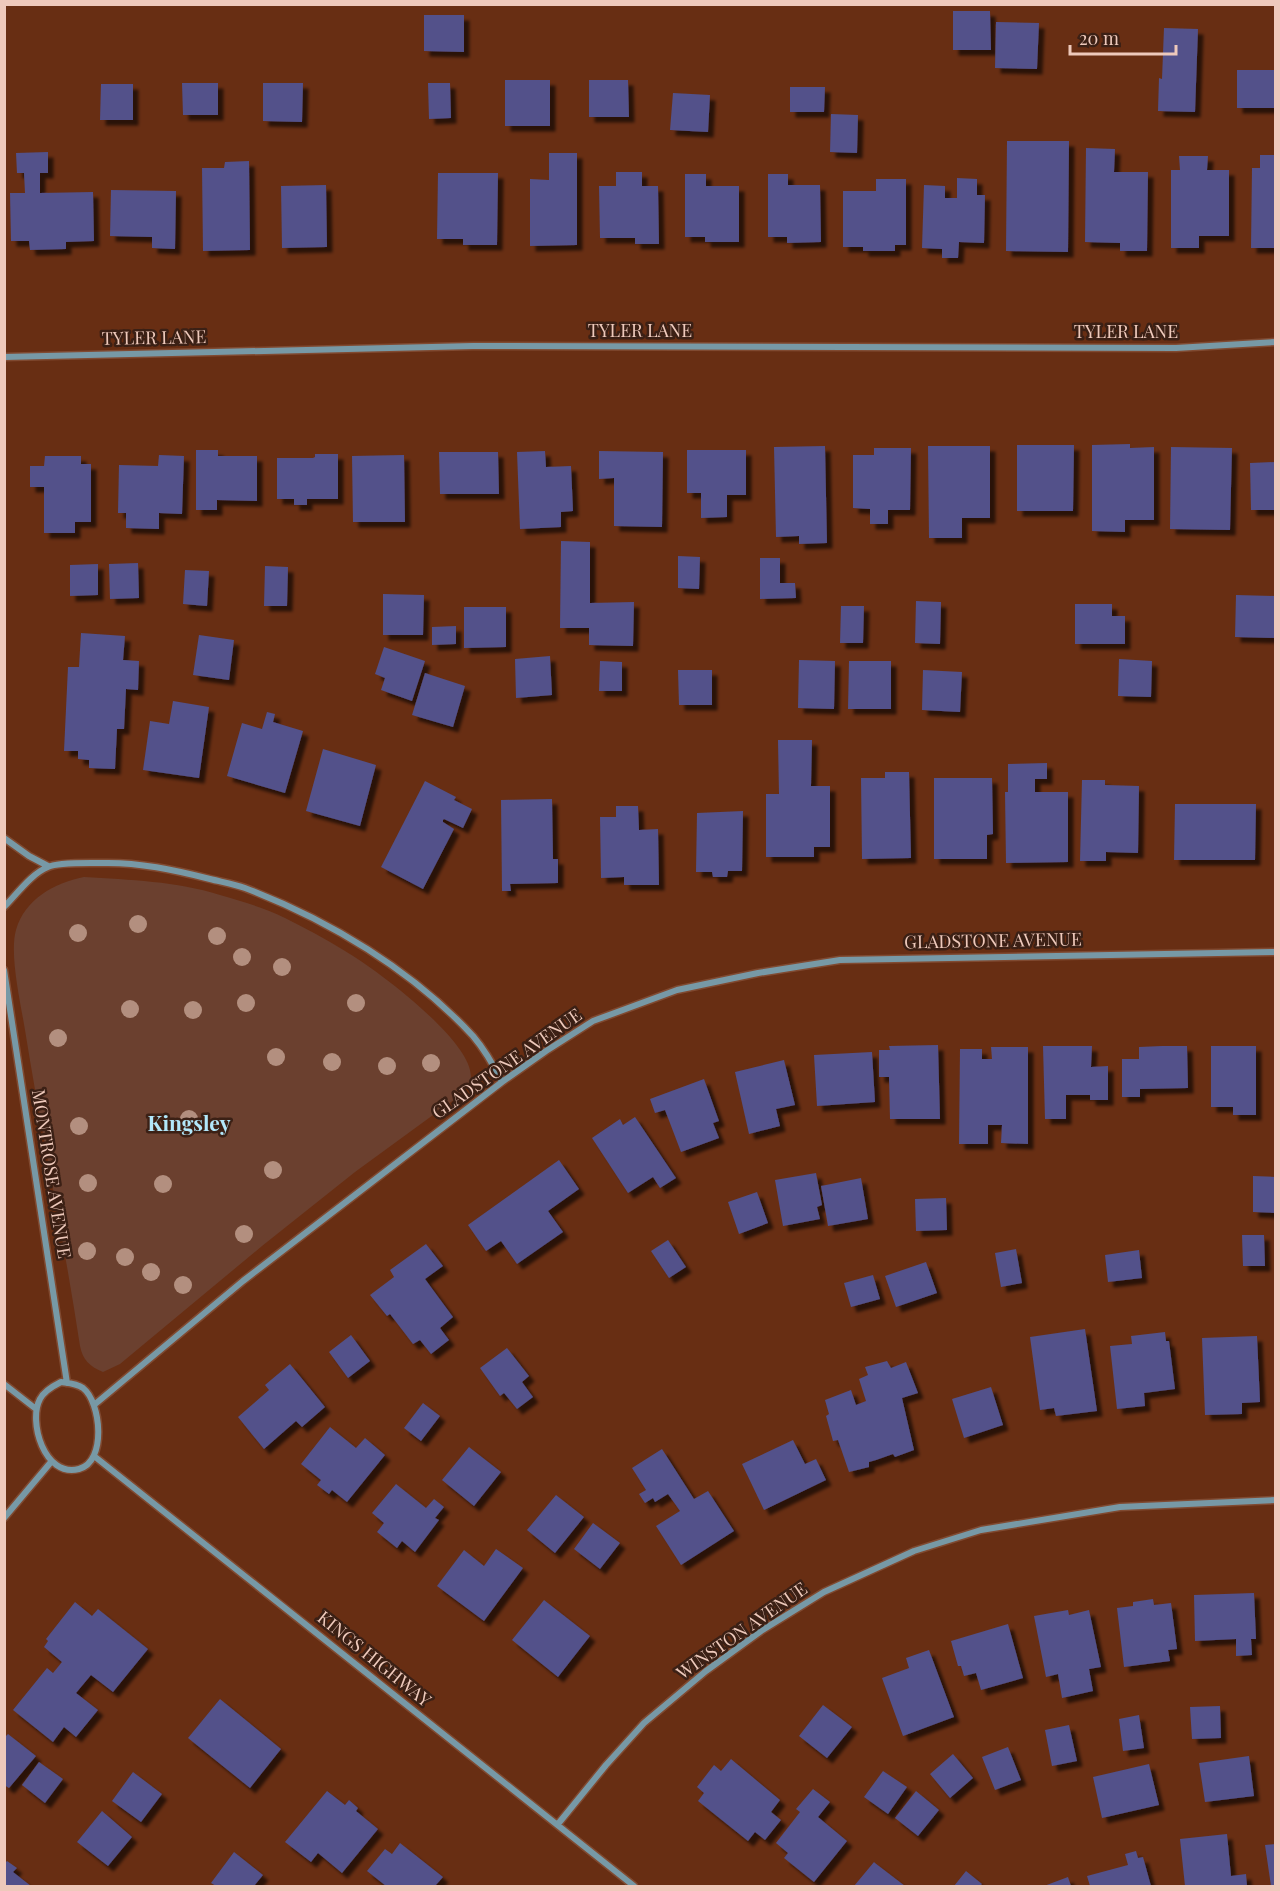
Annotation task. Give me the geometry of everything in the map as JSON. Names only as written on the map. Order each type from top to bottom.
[{"type":"street","name":"TYLER LANE","points":[[4,357],[473,346],[1176,348],[1275,342]]},
{"type":"street","points":[[4,838],[48,866],[119,862],[177,870],[243,887],[293,909],[341,934],[389,964],[435,1000],[474,1037],[502,1082]]},
{"type":"street","points":[[4,907],[48,866]]},
{"type":"street","name":"GLADSTONE AVENUE","points":[[94,1405],[243,1281],[502,1082],[593,1021],[677,990],[758,973],[840,960],[1275,952]]},
{"type":"street","name":"MONTROSE AVENUE","points":[[4,970],[68,1383]]},
{"type":"street","points":[[61,1382],[73,1383],[89,1395],[94,1405],[98,1437],[94,1456],[88,1465],[80,1469],[69,1470],[57,1467],[44,1452],[36,1419],[40,1397],[61,1382]]},
{"type":"street","points":[[4,1383],[36,1409]]},
{"type":"street","name":"KINGS HIGHWAY","points":[[94,1456],[558,1824],[634,1887]]},
{"type":"street","points":[[4,1518],[51,1462]]},
{"type":"street","name":"WINSTON AVENUE","points":[[558,1824],[606,1765],[644,1724],[706,1671],[761,1631],[824,1592],[914,1551],[981,1530],[1120,1508],[1275,1500]]},
{"type":"shaded area","points":[[84,877],[153,882],[203,890],[277,914],[308,930],[378,973],[422,1009],[443,1029],[459,1049],[469,1067],[470,1082],[455,1099],[355,1172],[120,1364],[103,1372],[87,1362],[80,1346],[19,994],[14,952],[16,930],[26,909],[52,888]]},
{"type":"building","points":[[953,11],[990,11],[991,50],[953,50]]},
{"type":"building","points":[[424,15],[464,15],[464,52],[424,51]]},
{"type":"building","points":[[996,22],[1039,23],[1037,69],[995,68]]},
{"type":"building","points":[[1164,28],[1198,29],[1195,112],[1158,111]]},
{"type":"building","points":[[1237,70],[1276,70],[1276,108],[1237,108]]},
{"type":"building","points":[[505,80],[550,80],[550,126],[505,126]]},
{"type":"building","points":[[589,80],[628,80],[629,117],[589,117]]},
{"type":"building","points":[[182,83],[218,83],[218,115],[183,115]]},
{"type":"building","points":[[263,83],[303,83],[302,122],[263,121]]},
{"type":"building","points":[[428,83],[450,83],[451,118],[429,119]]},
{"type":"building","points":[[101,84],[133,84],[133,120],[100,120]]},
{"type":"building","points":[[790,87],[825,87],[824,112],[790,112]]},
{"type":"building","points":[[673,93],[710,95],[708,132],[670,130]]},
{"type":"building","points":[[831,114],[858,115],[857,153],[830,152]]},
{"type":"building","points":[[1007,141],[1069,141],[1068,252],[1006,251]]},
{"type":"building","points":[[1086,148],[1115,149],[1114,172],[1148,172],[1147,251],[1120,251],[1120,243],[1085,242]]},
{"type":"building","points":[[48,152],[48,173],[40,173],[40,193],[93,192],[94,241],[66,242],[66,249],[30,250],[29,241],[11,241],[10,193],[25,193],[24,173],[17,173],[16,153]]},
{"type":"building","points":[[549,153],[577,153],[577,245],[530,246],[530,179],[549,180]]},
{"type":"building","points":[[1260,155],[1276,155],[1276,248],[1251,248],[1252,168],[1260,168]]},
{"type":"building","points":[[1179,156],[1208,156],[1207,170],[1229,170],[1229,236],[1199,236],[1199,248],[1171,248],[1171,170],[1180,170]]},
{"type":"building","points":[[249,161],[250,250],[203,251],[202,168],[224,168],[225,162]]},
{"type":"building","points":[[616,172],[642,172],[642,186],[658,186],[659,244],[635,244],[635,238],[600,238],[599,186],[616,186]]},
{"type":"building","points":[[438,173],[498,173],[497,245],[463,245],[463,239],[437,239]]},
{"type":"building","points":[[685,174],[706,174],[706,186],[739,186],[739,242],[705,242],[705,237],[685,237]]},
{"type":"building","points":[[768,174],[788,174],[788,185],[820,185],[821,242],[787,243],[787,237],[768,237]]},
{"type":"building","points":[[957,178],[977,179],[977,195],[985,195],[984,243],[959,242],[958,258],[942,258],[942,249],[922,248],[924,185],[945,186],[945,198],[957,198]]},
{"type":"building","points":[[876,179],[906,179],[906,245],[895,245],[895,251],[863,251],[863,247],[843,247],[843,191],[876,191]]},
{"type":"building","points":[[326,185],[327,247],[282,248],[281,186]]},
{"type":"building","points":[[111,190],[176,191],[175,249],[152,248],[152,237],[110,236]]},
{"type":"building","points":[[1130,444],[1130,448],[1154,447],[1154,520],[1125,520],[1125,532],[1092,531],[1092,445]]},
{"type":"building","points":[[1017,445],[1074,445],[1073,511],[1017,511]]},
{"type":"building","points":[[825,446],[827,543],[799,544],[799,536],[776,537],[774,447]]},
{"type":"building","points":[[928,446],[990,446],[990,518],[962,518],[962,538],[929,538]]},
{"type":"building","points":[[1171,447],[1232,448],[1230,530],[1170,529]]},
{"type":"building","points":[[874,448],[911,448],[910,510],[888,510],[888,524],[870,524],[870,509],[853,508],[853,455],[874,455]]},
{"type":"building","points":[[196,450],[218,450],[218,456],[257,456],[257,501],[217,500],[217,510],[196,510]]},
{"type":"building","points":[[687,450],[746,450],[746,495],[727,495],[727,517],[701,518],[701,493],[687,493]]},
{"type":"building","points":[[545,451],[546,467],[571,466],[573,511],[561,512],[561,527],[520,529],[517,452]]},
{"type":"building","points":[[599,451],[663,452],[662,527],[614,526],[614,478],[599,479]]},
{"type":"building","points":[[439,452],[498,452],[499,494],[440,494]]},
{"type":"building","points":[[315,454],[338,454],[338,499],[307,499],[307,505],[294,505],[294,499],[277,499],[277,458],[313,458]]},
{"type":"building","points":[[159,455],[184,456],[182,514],[159,513],[159,529],[126,528],[126,513],[118,513],[119,465],[158,466]]},
{"type":"building","points":[[404,455],[405,522],[353,522],[352,456]]},
{"type":"building","points":[[45,456],[81,456],[81,464],[91,464],[91,522],[75,522],[75,533],[44,533],[44,487],[30,487],[30,466],[44,466]]},
{"type":"building","points":[[1276,462],[1276,510],[1251,510],[1250,463]]},
{"type":"building","points":[[561,541],[590,542],[590,603],[634,602],[633,646],[589,645],[589,628],[560,628]]},
{"type":"building","points":[[678,556],[700,557],[699,589],[678,588]]},
{"type":"building","points":[[760,558],[780,558],[780,583],[795,583],[796,598],[760,599]]},
{"type":"building","points":[[138,563],[139,598],[110,599],[109,564]]},
{"type":"building","points":[[98,564],[98,595],[70,596],[70,565]]},
{"type":"building","points":[[265,566],[288,567],[287,606],[264,606]]},
{"type":"building","points":[[185,570],[209,571],[207,606],[183,604]]},
{"type":"building","points":[[383,594],[424,595],[423,635],[383,635]]},
{"type":"building","points":[[1236,595],[1276,596],[1276,638],[1235,637]]},
{"type":"building","points":[[916,601],[941,602],[940,644],[915,643]]},
{"type":"building","points":[[1075,604],[1112,604],[1112,616],[1125,616],[1125,644],[1075,644]]},
{"type":"building","points":[[841,606],[864,606],[863,643],[840,643]]},
{"type":"building","points":[[464,607],[506,607],[506,647],[464,648]]},
{"type":"building","points":[[456,626],[456,644],[432,645],[432,627]]},
{"type":"building","points":[[81,633],[125,636],[123,660],[139,661],[138,690],[126,689],[124,729],[117,729],[115,769],[89,768],[89,760],[78,759],[78,751],[64,751],[68,667],[79,667]]},
{"type":"building","points":[[199,635],[234,640],[229,680],[193,675]]},
{"type":"building","points":[[384,647],[425,661],[412,701],[381,690],[385,678],[375,674]]},
{"type":"building","points":[[550,656],[552,695],[516,698],[515,659]]},
{"type":"building","points":[[1119,659],[1152,661],[1151,697],[1118,696]]},
{"type":"building","points":[[799,660],[835,661],[834,709],[798,708]]},
{"type":"building","points":[[600,661],[622,662],[622,691],[599,691]]},
{"type":"building","points":[[849,661],[891,661],[891,709],[848,709]]},
{"type":"building","points":[[678,670],[712,670],[712,705],[679,705]]},
{"type":"building","points":[[923,670],[962,672],[960,712],[922,710]]},
{"type":"building","points":[[425,673],[465,686],[453,727],[412,715]]},
{"type":"building","points":[[173,701],[209,707],[199,778],[143,770],[150,721],[169,724]]},
{"type":"building","points":[[267,712],[275,714],[273,722],[303,731],[285,793],[227,776],[242,723],[262,729]]},
{"type":"building","points":[[778,740],[812,740],[811,786],[830,786],[830,847],[814,847],[814,857],[766,857],[766,794],[779,794]]},
{"type":"building","points":[[323,749],[376,765],[360,826],[306,811]]},
{"type":"building","points":[[1047,763],[1047,779],[1035,779],[1035,792],[1068,792],[1068,862],[1006,863],[1005,792],[1008,792],[1008,764]]},
{"type":"building","points":[[885,772],[909,772],[911,858],[862,859],[861,778],[885,778]]},
{"type":"building","points":[[934,778],[992,778],[993,834],[987,835],[987,859],[934,859]]},
{"type":"building","points":[[1082,780],[1105,780],[1105,785],[1139,786],[1138,853],[1106,852],[1106,861],[1080,861]]},
{"type":"building","points":[[425,781],[456,797],[454,800],[472,809],[463,828],[443,820],[454,829],[423,889],[381,867]]},
{"type":"building","points":[[552,799],[553,859],[558,859],[558,883],[510,884],[511,891],[502,891],[501,800]]},
{"type":"building","points":[[1175,804],[1256,804],[1255,860],[1174,860]]},
{"type":"building","points":[[616,806],[638,806],[639,830],[658,829],[659,885],[624,885],[624,877],[601,878],[600,817],[616,817]]},
{"type":"building","points":[[743,811],[742,871],[728,871],[727,877],[713,877],[712,872],[696,872],[697,813]]},
{"type":"building","points":[[938,1045],[940,1119],[890,1119],[889,1077],[879,1077],[879,1050],[890,1050],[889,1046]]},
{"type":"building","points":[[1043,1046],[1092,1046],[1091,1067],[1108,1066],[1108,1100],[1090,1100],[1090,1095],[1066,1095],[1066,1119],[1045,1119]]},
{"type":"building","points":[[1187,1046],[1188,1088],[1140,1089],[1140,1097],[1122,1097],[1122,1059],[1139,1059],[1139,1047]]},
{"type":"building","points":[[1211,1046],[1256,1046],[1256,1115],[1233,1115],[1233,1107],[1211,1107]]},
{"type":"building","points":[[991,1047],[1028,1047],[1028,1144],[1001,1143],[1002,1125],[988,1125],[988,1144],[959,1144],[960,1049],[982,1049],[982,1059],[992,1059]]},
{"type":"building","points":[[872,1052],[875,1102],[817,1106],[814,1055]]},
{"type":"building","points":[[784,1060],[795,1105],[776,1109],[780,1126],[749,1134],[735,1072]]},
{"type":"building","points":[[704,1079],[719,1121],[713,1123],[719,1138],[681,1152],[665,1110],[655,1113],[650,1099]]},
{"type":"building","points":[[635,1117],[676,1178],[660,1188],[653,1177],[628,1193],[592,1138],[620,1119],[623,1125]]},
{"type":"building","points":[[559,1160],[579,1189],[548,1211],[563,1232],[517,1264],[501,1241],[486,1251],[468,1225]]},
{"type":"building","points":[[816,1173],[822,1205],[817,1207],[820,1219],[783,1226],[775,1180]]},
{"type":"building","points":[[1253,1176],[1276,1177],[1276,1213],[1253,1212]]},
{"type":"building","points":[[861,1178],[868,1219],[828,1226],[821,1186]]},
{"type":"building","points":[[757,1192],[768,1223],[739,1234],[728,1202]]},
{"type":"building","points":[[946,1198],[947,1230],[916,1231],[915,1199]]},
{"type":"building","points":[[1242,1235],[1264,1235],[1265,1266],[1243,1266]]},
{"type":"building","points":[[668,1240],[686,1267],[669,1278],[651,1251]]},
{"type":"building","points":[[426,1244],[443,1266],[425,1279],[453,1317],[440,1328],[449,1340],[431,1354],[420,1340],[413,1344],[390,1314],[387,1316],[370,1295],[394,1277],[390,1270]]},
{"type":"building","points":[[1016,1249],[1022,1283],[1001,1287],[995,1253]]},
{"type":"building","points":[[1139,1250],[1142,1278],[1108,1282],[1105,1255]]},
{"type":"building","points":[[926,1262],[937,1293],[896,1307],[885,1276]]},
{"type":"building","points":[[873,1275],[880,1299],[851,1307],[844,1283]]},
{"type":"building","points":[[1085,1329],[1097,1411],[1056,1416],[1054,1408],[1040,1410],[1030,1337]]},
{"type":"building","points":[[1165,1332],[1166,1341],[1169,1341],[1175,1389],[1144,1393],[1145,1406],[1117,1409],[1110,1346],[1132,1344],[1131,1336]]},
{"type":"building","points":[[351,1335],[370,1361],[348,1378],[329,1352]]},
{"type":"building","points":[[1257,1336],[1260,1402],[1242,1403],[1242,1414],[1205,1415],[1202,1338]]},
{"type":"building","points":[[507,1348],[529,1376],[522,1382],[533,1397],[517,1409],[504,1393],[500,1396],[480,1368]]},
{"type":"building","points":[[887,1361],[891,1368],[906,1362],[918,1393],[902,1398],[914,1450],[895,1457],[893,1454],[869,1462],[869,1467],[849,1472],[838,1440],[833,1441],[826,1416],[829,1414],[825,1400],[851,1390],[856,1405],[866,1401],[859,1379],[868,1375],[865,1367]]},
{"type":"building","points":[[290,1364],[325,1407],[302,1427],[296,1421],[264,1449],[238,1417],[269,1390],[265,1385]]},
{"type":"building","points":[[991,1387],[1003,1425],[964,1438],[952,1399]]},
{"type":"building","points":[[423,1403],[440,1416],[421,1441],[404,1428]]},
{"type":"building","points":[[330,1427],[356,1448],[365,1438],[385,1455],[347,1502],[332,1490],[329,1494],[317,1485],[321,1480],[301,1464]]},
{"type":"building","points":[[793,1440],[805,1464],[816,1459],[826,1480],[764,1510],[742,1464]]},
{"type":"building","points":[[469,1447],[501,1472],[474,1506],[442,1480]]},
{"type":"building","points":[[662,1449],[694,1499],[708,1491],[734,1531],[681,1565],[656,1526],[680,1511],[668,1494],[655,1502],[653,1498],[645,1503],[639,1494],[646,1490],[632,1468]]},
{"type":"building","points":[[396,1484],[426,1508],[434,1499],[444,1507],[435,1518],[439,1520],[415,1552],[402,1541],[397,1548],[377,1532],[384,1523],[372,1513]]},
{"type":"building","points":[[556,1495],[584,1517],[555,1553],[527,1530]]},
{"type":"building","points":[[593,1523],[620,1543],[600,1569],[574,1549]]},
{"type":"building","points":[[496,1549],[523,1568],[484,1621],[437,1586],[464,1550],[484,1566]]},
{"type":"building","points":[[1254,1593],[1256,1639],[1251,1639],[1252,1655],[1236,1656],[1236,1639],[1195,1641],[1194,1595]]},
{"type":"building","points":[[1153,1599],[1154,1605],[1171,1603],[1177,1649],[1168,1650],[1170,1661],[1124,1667],[1117,1608],[1133,1606],[1133,1602]]},
{"type":"building","points":[[544,1600],[590,1636],[558,1677],[512,1640]]},
{"type":"building","points":[[75,1602],[92,1616],[98,1609],[148,1649],[113,1692],[91,1675],[76,1693],[98,1710],[76,1737],[64,1727],[53,1742],[13,1710],[47,1668],[53,1673],[62,1662],[44,1647],[48,1641],[46,1639]]},
{"type":"building","points":[[1068,1610],[1069,1615],[1089,1610],[1101,1667],[1089,1669],[1093,1691],[1062,1698],[1058,1674],[1046,1677],[1034,1616]]},
{"type":"building","points":[[1008,1624],[1023,1678],[981,1690],[976,1673],[964,1676],[961,1666],[958,1666],[951,1641]]},
{"type":"building","points":[[929,1650],[954,1717],[903,1736],[882,1678],[909,1668],[906,1658]]},
{"type":"building","points":[[220,1699],[281,1749],[250,1788],[188,1738]]},
{"type":"building","points":[[823,1705],[852,1727],[827,1758],[799,1736]]},
{"type":"building","points":[[1220,1706],[1221,1738],[1192,1739],[1190,1707]]},
{"type":"building","points":[[1139,1715],[1144,1748],[1123,1751],[1119,1719]]},
{"type":"building","points":[[1069,1725],[1077,1761],[1052,1766],[1045,1730]]},
{"type":"building","points":[[8,1734],[36,1756],[9,1788],[4,1785],[4,1738]]},
{"type":"building","points":[[1008,1747],[1021,1780],[995,1790],[982,1757]]},
{"type":"building","points":[[953,1754],[973,1778],[950,1798],[930,1774]]},
{"type":"building","points":[[1249,1756],[1254,1796],[1205,1802],[1199,1763]]},
{"type":"building","points":[[731,1759],[780,1800],[771,1812],[781,1820],[765,1840],[755,1832],[748,1841],[698,1801],[704,1793],[697,1787],[714,1765],[721,1771]]},
{"type":"building","points":[[39,1762],[63,1779],[45,1803],[22,1785]]},
{"type":"building","points":[[1149,1764],[1159,1805],[1102,1818],[1093,1777]]},
{"type":"building","points":[[883,1771],[907,1787],[888,1814],[864,1797]]},
{"type":"building","points":[[133,1772],[162,1794],[141,1822],[112,1801]]},
{"type":"building","points":[[813,1789],[830,1802],[818,1817],[847,1841],[814,1882],[784,1858],[788,1853],[776,1843],[800,1812],[796,1809]]},
{"type":"building","points":[[327,1791],[345,1805],[349,1800],[358,1808],[356,1811],[378,1829],[342,1873],[318,1853],[311,1862],[285,1842]]},
{"type":"building","points":[[916,1791],[939,1810],[918,1836],[895,1818]]},
{"type":"building","points":[[102,1811],[132,1837],[108,1866],[77,1842]]},
{"type":"building","points":[[1227,1834],[1231,1876],[1246,1874],[1247,1886],[1185,1886],[1180,1839]]},
{"type":"building","points":[[400,1843],[443,1877],[435,1886],[386,1886],[367,1871],[385,1849],[392,1854]]},
{"type":"building","points":[[1276,1844],[1276,1886],[1271,1886],[1265,1845]]},
{"type":"building","points":[[1136,1851],[1138,1858],[1143,1857],[1151,1886],[1090,1886],[1087,1876],[1128,1865],[1125,1854]]},
{"type":"building","points":[[234,1852],[263,1875],[254,1886],[216,1886],[211,1883]]},
{"type":"building","points":[[7,1861],[17,1868],[13,1872],[31,1886],[4,1886],[4,1864]]},
{"type":"building","points":[[875,1863],[905,1886],[854,1886]]},
{"type":"building","points":[[966,1871],[982,1884],[980,1886],[954,1886]]},
{"type":"building","points":[[1068,1877],[1071,1886],[1044,1886]]},
{"type":"district","name":"Kingsley","points":[[189,1124]]}]
